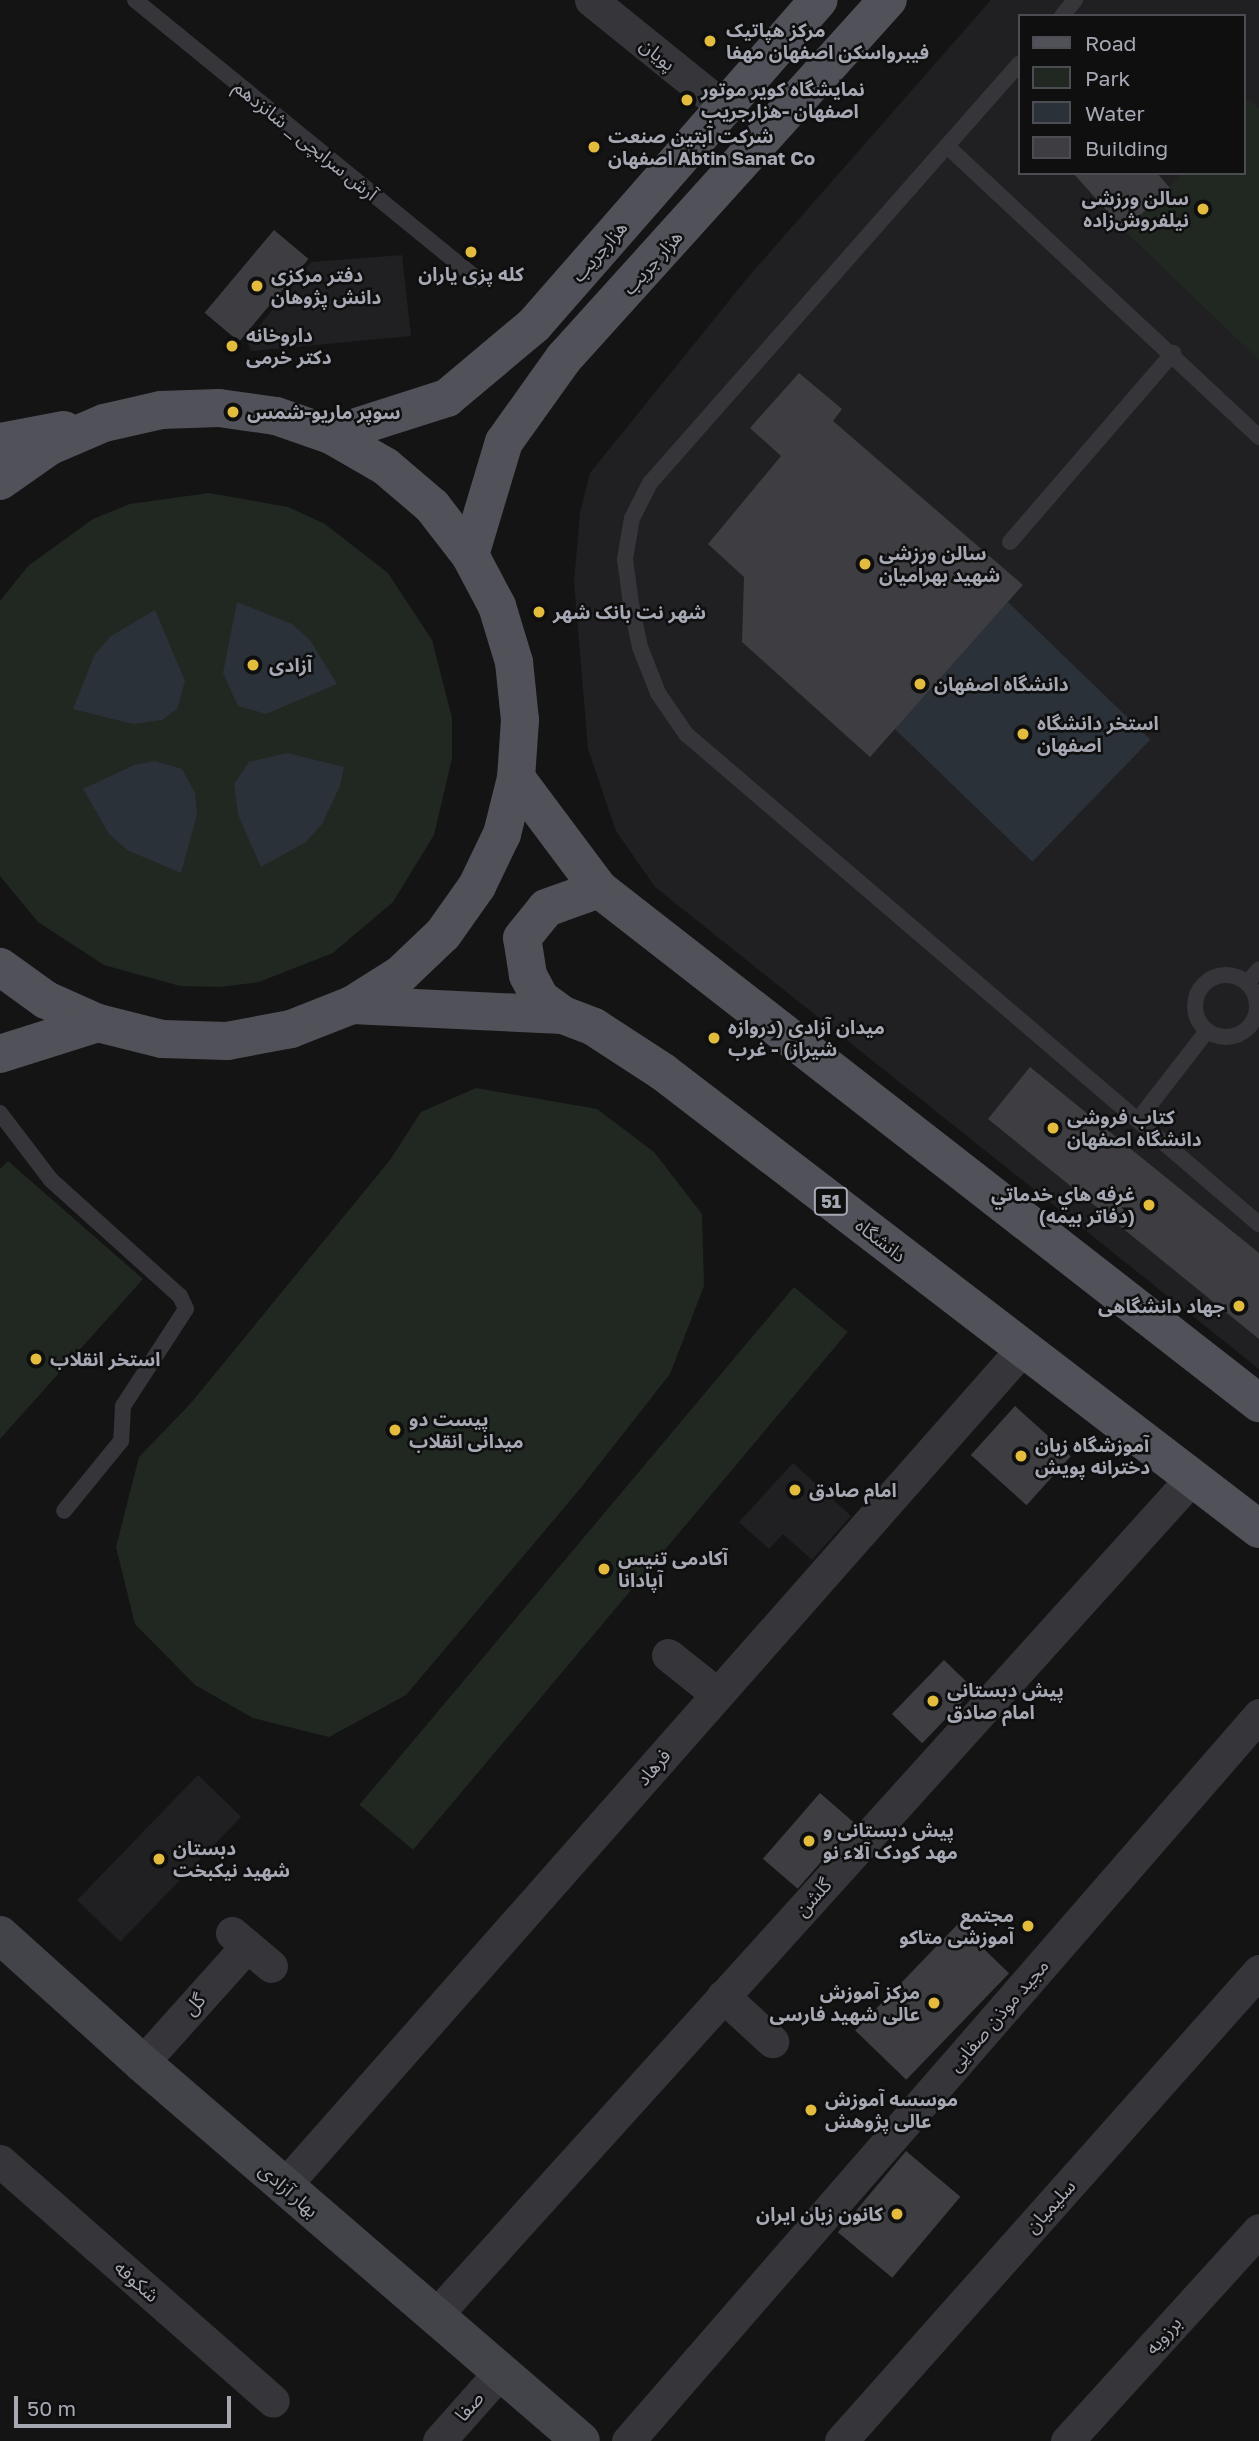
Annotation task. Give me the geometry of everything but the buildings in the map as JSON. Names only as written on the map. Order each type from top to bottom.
[{"type":"main road","name":"هزارجریب","points":[[331,435],[447,398],[534,325],[819,0]]},
{"type":"main road","name":"هزار جریب","points":[[470,555],[504,442],[564,358],[887,0]]},
{"type":"main road","points":[[0,442],[160,410],[219,408],[276,416],[331,435],[394,474],[432,506],[470,555],[497,606],[514,662],[520,720],[516,778],[502,834],[477,886],[443,933],[401,974],[352,1005],[291,1030],[227,1041],[162,1039],[98,1023],[46,1000],[0,967]]},
{"type":"main road","points":[[0,481],[50,446],[104,423]]},
{"type":"main road","points":[[516,778],[599,889],[1259,1403]]},
{"type":"main road","points":[[563,1015],[540,998],[528,975],[522,938],[546,908],[599,889]]},
{"type":"main road","name":"دانشگاه","points":[[352,1005],[563,1015],[594,1027],[663,1072],[1259,1530]]},
{"type":"main road","points":[[0,1054],[98,1023]]},
{"type":"street","name":"پویان","points":[[591,0],[725,108]]},
{"type":"street","name":"فرهاد","points":[[284,2186],[1023,1349]]},
{"type":"street","name":"گلشن","points":[[435,2315],[1192,1478]]},
{"type":"street","points":[[668,1655],[717,1694]]},
{"type":"street","name":"مجید موذن صفایی","points":[[628,2441],[1259,1715]]},
{"type":"street","name":"بهار آزادی","points":[[0,1935],[142,2063],[581,2441]]},
{"type":"street","name":"گل","points":[[142,2063],[250,1948]]},
{"type":"street","name":"سلیمیان","points":[[841,2441],[1259,1971]]},
{"type":"street","points":[[723,1996],[772,2041]]},
{"type":"street","name":"شکوفه","points":[[0,2161],[273,2401]]},
{"type":"street","name":"برزویه","points":[[1067,2441],[1259,2230]]},
{"type":"street","name":"صفا","points":[[439,2441],[500,2372]]},
{"type":"lane","name":"آرش سرابچی _ شانزدهم","points":[[135,0],[478,280]]},
{"type":"lane","points":[[1064,14],[1076,0]]},
{"type":"lane","points":[[1018,65],[650,483],[632,518],[625,559],[631,604],[640,647],[659,693],[686,734],[1259,1224]]},
{"type":"lane","points":[[947,146],[1173,353],[1259,437]]},
{"type":"lane","points":[[1010,542],[1173,353]]},
{"type":"lane","points":[[1247,983],[1259,969]]},
{"type":"lane","points":[[1224,975],[1247,983],[1257,1002],[1251,1025],[1237,1035],[1207,1031],[1195,1009],[1200,988],[1224,975]]},
{"type":"lane","points":[[1138,1120],[1207,1031]]},
{"type":"lane","points":[[0,1113],[51,1180],[180,1296],[186,1309],[123,1406],[121,1441],[64,1511]]},
{"type":"shaded area","name":"دانشگاه اصفهان","points":[[991,0],[1259,0],[1259,1369],[655,887],[616,831],[588,749],[574,582],[580,513],[590,473],[749,276]]},
{"type":"shaded area","points":[[402,255],[411,336],[251,351],[247,341],[311,262]]},
{"type":"shaded area","name":"امام صادق","points":[[793,1463],[851,1516],[812,1560],[783,1534],[769,1549],[739,1522]]},
{"type":"shaded area","name":"دبستان شهید نیکبخت","points":[[198,1775],[241,1817],[120,1942],[77,1900]]},
{"type":"green space","name":"سالن ورزشی نیلفروش‌زاده","points":[[1249,99],[1259,108],[1259,360],[1124,230],[1181,175],[1245,175],[1245,103]]},
{"type":"green space","points":[[209,493],[288,507],[325,524],[388,573],[432,640],[452,718],[452,758],[434,835],[393,902],[333,953],[259,982],[220,987],[180,986],[104,965],[38,922],[0,876],[0,601],[28,566],[93,519],[130,504]]},
{"type":"green space","name":"پیست دو میدانی انقلاب","points":[[476,1088],[597,1109],[654,1152],[702,1214],[704,1286],[670,1374],[579,1490],[406,1695],[329,1737],[253,1718],[195,1685],[135,1624],[116,1547],[139,1457],[191,1403],[390,1160],[421,1112]]},
{"type":"green space","name":"استخر انقلاب","points":[[8,1161],[143,1279],[0,1439],[0,1169]]},
{"type":"green space","name":"آکادمی تنیس آپادانا","points":[[794,1287],[848,1332],[413,1850],[359,1805]]},
{"type":"water","points":[[237,602],[292,624],[310,640],[337,684],[266,714],[238,706],[223,673]]},
{"type":"water","name":"استخر دانشگاه اصفهان","points":[[1008,602],[1150,740],[1032,862],[890,724]]},
{"type":"water","points":[[155,610],[185,681],[177,709],[162,720],[133,724],[73,709],[95,654],[111,636]]},
{"type":"water","points":[[287,753],[344,767],[340,786],[322,824],[306,842],[261,867],[238,815],[234,784],[249,762]]},
{"type":"water","points":[[155,761],[182,769],[195,793],[197,814],[181,873],[127,850],[109,834],[83,789],[134,765]]},
{"type":"place","name":"مرکز هپاتیک فیبرواسکن اصفهان مهفا","points":[[710,41]]},
{"type":"place","name":"نمایشگاه کویر موتور اصفهان -هزارجریب","points":[[687,100]]},
{"type":"place","name":"شرکت آبتین صنعت اصفهان Abtin Sanat Co","points":[[594,147]]},
{"type":"place","name":"سالن ورزشی نیلفروش‌زاده","points":[[1203,209]]},
{"type":"place","name":"کله پزی یاران","points":[[471,252]]},
{"type":"place","name":"دفتر مرکزی دانش پژوهان","points":[[257,286]]},
{"type":"place","name":"داروخانه دکتر خرمی","points":[[232,346]]},
{"type":"place","name":"سوپر ماریو-شمس","points":[[233,412]]},
{"type":"place","name":"سالن ورزشی شهید بهرامیان","points":[[865,564]]},
{"type":"place","name":"شهر نت بانک شهر","points":[[539,612]]},
{"type":"place","name":"آزادی","points":[[253,665]]},
{"type":"place","name":"دانشگاه اصفهان","points":[[920,684]]},
{"type":"place","name":"استخر دانشگاه اصفهان","points":[[1023,734]]},
{"type":"place","name":"میدان آزادی (دروازه شیراز) - غرب","points":[[714,1038]]},
{"type":"place","name":"کتاب فروشی دانشگاه اصفهان","points":[[1053,1128]]},
{"type":"place","name":"غرفه هاي خدماتي (دفاتر بيمه)","points":[[1149,1205]]},
{"type":"place","name":"جهاد دانشگاهی","points":[[1239,1306]]},
{"type":"place","name":"استخر انقلاب","points":[[36,1359]]},
{"type":"place","name":"پیست دو میدانی انقلاب","points":[[395,1430]]},
{"type":"place","name":"آموزشگاه زبان دخترانه پویش","points":[[1021,1456]]},
{"type":"place","name":"امام صادق","points":[[795,1490]]},
{"type":"place","name":"آکادمی تنیس آپادانا","points":[[604,1569]]},
{"type":"place","name":"پیش دبستانی امام صادق","points":[[933,1701]]},
{"type":"place","name":"پیش دبستانی و مهد کودک آلاء نو","points":[[809,1841]]},
{"type":"place","name":"دبستان شهید نیکبخت","points":[[159,1859]]},
{"type":"place","name":"مجتمع آموزشی متاکو","points":[[1028,1926]]},
{"type":"place","name":"مرکز آموزش عالی شهید فارسی","points":[[934,2003]]},
{"type":"place","name":"موسسه آموزش عالی پژوهش","points":[[811,2110]]},
{"type":"place","name":"کانون زبان ایران","points":[[897,2214]]}]
